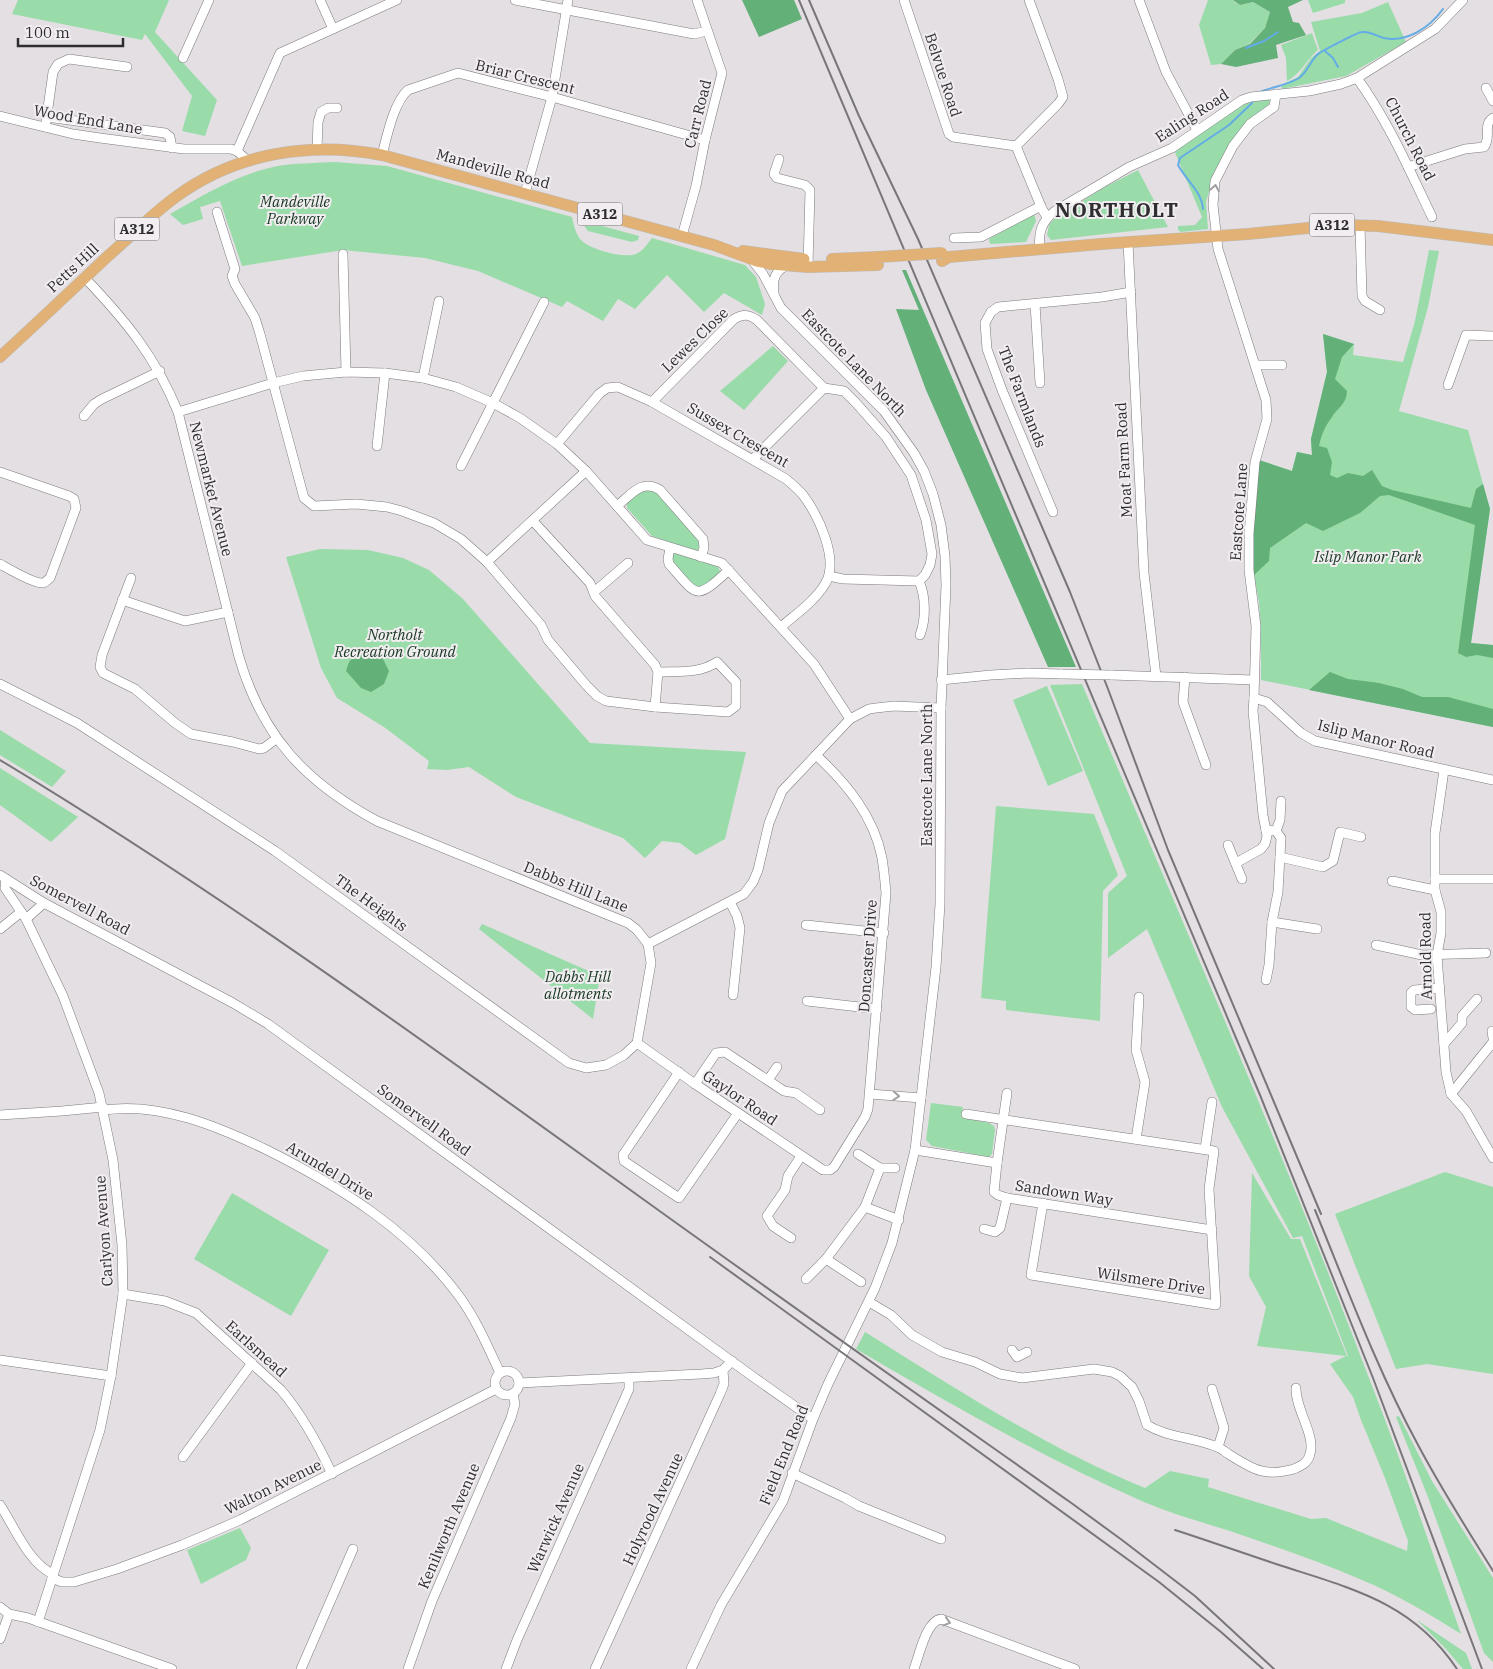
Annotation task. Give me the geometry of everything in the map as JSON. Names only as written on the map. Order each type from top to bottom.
[{"type":"main road","name":"Mandeville Road","points":[[247,160],[278,153],[317,150],[351,150],[382,155],[776,261]]},
{"type":"main road","name":"Petts Hill","points":[[0,357],[153,215],[176,197],[210,176],[247,160]]},
{"type":"main road","name":"Mandeville Road","points":[[728,249],[750,258],[776,261],[808,263],[878,261],[1326,226],[1360,225],[1493,240]]},
{"type":"street","points":[[183,58],[210,0]]},
{"type":"street","points":[[320,0],[333,29]]},
{"type":"street","points":[[247,160],[237,151],[280,53],[397,0]]},
{"type":"street","points":[[516,0],[694,34],[707,31]]},
{"type":"street","points":[[526,194],[552,97],[568,0]]},
{"type":"street","name":"Carr Road","points":[[682,236],[696,186],[705,140],[722,73],[697,0]]},
{"type":"street","name":"Belvue Road","points":[[904,0],[949,134],[953,137],[1016,146]]},
{"type":"street","points":[[1029,0],[1058,79],[1062,97],[1058,104],[1016,146],[1047,217],[1040,230],[1040,249]]},
{"type":"street","points":[[1139,0],[1166,72],[1197,130]]},
{"type":"street","name":"Ealing Road","points":[[1047,217],[1129,167],[1172,148],[1242,100],[1251,97],[1309,91],[1358,78],[1435,29],[1463,0]]},
{"type":"street","points":[[45,127],[52,72],[58,64],[69,60],[127,66]]},
{"type":"street","name":"Briar Crescent","points":[[382,155],[402,95],[408,90],[458,74],[552,97],[705,140]]},
{"type":"street","name":"Church Road","points":[[1358,78],[1372,98],[1432,217]]},
{"type":"street","points":[[1486,88],[1493,101]]},
{"type":"street","name":"Eastcote Lane","points":[[1254,680],[1256,626],[1249,570],[1249,534],[1255,462],[1267,419],[1266,400],[1218,249],[1212,205],[1215,181],[1233,146],[1250,124],[1274,106],[1276,94]]},
{"type":"street","points":[[317,150],[320,112],[328,108],[338,108]]},
{"type":"street","name":"Wood End Lane","points":[[0,116],[72,134],[190,150],[226,148],[237,151]]},
{"type":"street","name":"Wood End Lane","points":[[47,116],[165,133],[170,137],[172,148]]},
{"type":"street","points":[[1408,167],[1465,149],[1484,147],[1488,142],[1489,136],[1486,127],[1493,118]]},
{"type":"street","points":[[779,158],[774,174],[776,178],[805,185],[810,190],[808,263]]},
{"type":"street","points":[[954,238],[980,237],[1041,206]]},
{"type":"street","points":[[217,212],[235,269],[232,276],[255,318],[304,498],[314,506],[356,504],[402,511],[448,530],[474,549],[487,562],[541,625],[548,640],[588,686],[606,701],[655,707],[728,712],[736,706],[736,682],[717,662],[707,669],[696,671],[658,672]]},
{"type":"street","points":[[1360,225],[1362,296],[1365,301],[1380,310]]},
{"type":"street","name":"Moat Farm Road","points":[[1128,242],[1144,573],[1156,676]]},
{"type":"street","points":[[343,254],[346,372]]},
{"type":"street","name":"Eastcote Lane North","points":[[750,258],[760,270],[785,312],[884,411],[910,447],[924,471],[933,494],[941,525],[945,556],[946,591],[941,680],[940,904],[936,967],[915,1150],[892,1244],[869,1302]]},
{"type":"street","points":[[776,261],[778,270],[774,278],[773,288],[776,299]]},
{"type":"street","name":"Eastcote Lane North","points":[[770,288],[767,273],[776,261]]},
{"type":"street","name":"Newmarket Avenue","points":[[84,278],[138,338],[160,371],[178,412],[247,685],[270,729]]},
{"type":"street","name":"The Farmlands","points":[[1053,512],[990,358],[985,324],[991,312],[998,307],[1102,297],[1131,292]]},
{"type":"street","points":[[423,378],[439,301]]},
{"type":"street","points":[[460,466],[544,302]]},
{"type":"street","points":[[1034,304],[1040,383]]},
{"type":"street","name":"Lewes Close","points":[[652,402],[734,318],[741,315],[749,315],[757,320],[824,388]]},
{"type":"street","points":[[1448,385],[1466,335],[1493,336]]},
{"type":"street","points":[[1256,365],[1282,365]]},
{"type":"street","points":[[84,416],[94,404],[102,399],[160,371]]},
{"type":"street","points":[[178,412],[273,383],[303,376],[346,372],[385,373],[423,378],[456,387],[493,403],[520,418],[557,444],[586,471],[643,537],[654,543],[722,564],[729,570],[814,664],[850,718]]},
{"type":"street","points":[[377,446],[385,373]]},
{"type":"street","name":"Sussex Crescent","points":[[557,444],[599,394],[607,388],[618,387],[652,402],[786,478],[802,494],[825,533],[829,556],[829,576]]},
{"type":"street","points":[[753,459],[824,388],[844,391],[886,437],[911,475],[926,520],[932,554],[930,565],[925,575],[919,581],[843,579],[829,576],[821,590],[781,627]]},
{"type":"street","points":[[487,562],[586,471]]},
{"type":"street","points":[[0,472],[70,496],[74,499],[76,508],[50,578],[46,581],[42,583],[35,581],[0,564]]},
{"type":"street","points":[[618,506],[639,488],[646,485],[654,486],[660,490],[703,539],[704,548],[701,557]]},
{"type":"street","points":[[533,520],[590,583],[595,596],[656,665],[658,672],[655,707]]},
{"type":"street","points":[[670,548],[669,564],[691,589],[697,592],[710,588],[729,570]]},
{"type":"street","points":[[594,591],[628,563]]},
{"type":"street","points":[[130,578],[100,662],[103,673],[136,689],[175,723],[191,734],[259,749],[276,740]]},
{"type":"street","points":[[919,581],[924,591],[924,626],[920,635]]},
{"type":"street","points":[[122,600],[185,621],[228,612]]},
{"type":"street","points":[[941,680],[1028,673],[1254,680],[1253,711],[1266,840],[1261,849],[1236,863]]},
{"type":"street","points":[[1185,677],[1183,702],[1206,764]]},
{"type":"street","name":"The Heights","points":[[0,684],[78,723],[275,851],[570,1062],[586,1068],[606,1065],[624,1055],[636,1043]]},
{"type":"street","name":"Islip Manor Road","points":[[1254,698],[1267,702],[1301,733],[1315,741],[1493,780]]},
{"type":"street","points":[[636,1043],[651,963],[648,944],[744,894],[753,882],[769,823],[782,791],[850,718],[869,708],[902,706],[941,708]]},
{"type":"street","name":"Dabbs Hill Lane","points":[[270,729],[276,740],[322,786],[353,808],[376,821],[628,924],[637,930],[648,944]]},
{"type":"street","name":"Doncaster Drive","points":[[816,755],[840,778],[852,793],[873,830],[882,858],[886,893],[870,1094],[865,1117],[834,1167],[830,1170]]},
{"type":"street","name":"Arnold Road","points":[[1444,770],[1435,833],[1435,890],[1441,912],[1441,933],[1437,954],[1446,1072],[1451,1094],[1466,1111],[1493,1158]]},
{"type":"street","points":[[1276,831],[1280,820],[1281,801]]},
{"type":"street","points":[[1266,830],[1276,831],[1281,838],[1278,892],[1272,922],[1266,980]]},
{"type":"street","points":[[1280,857],[1323,867],[1332,861],[1340,832],[1361,837]]},
{"type":"street","points":[[1228,845],[1242,879]]},
{"type":"street","name":"Somervell Road","points":[[3,877],[44,903],[233,1003],[274,1028],[813,1418]]},
{"type":"street","name":"Carlyon Avenue","points":[[3,877],[4,888],[23,915],[63,996],[103,1108],[114,1170],[122,1245],[123,1294],[111,1376],[100,1430],[38,1622]]},
{"type":"street","points":[[1435,878],[1493,879]]},
{"type":"street","points":[[1392,881],[1435,890]]},
{"type":"street","points":[[730,902],[737,916],[740,928],[734,995]]},
{"type":"street","points":[[0,929],[44,903]]},
{"type":"street","points":[[1272,922],[1317,929]]},
{"type":"street","points":[[806,925],[884,933]]},
{"type":"street","points":[[1376,945],[1422,955],[1486,953]]},
{"type":"street","points":[[1431,1009],[1415,1010],[1411,1007],[1411,993],[1414,990],[1440,988]]},
{"type":"street","points":[[1136,1139],[1145,1082],[1136,1050],[1138,996]]},
{"type":"street","points":[[1444,1044],[1462,1023],[1462,1016],[1477,999]]},
{"type":"street","points":[[811,1012],[809,1001],[878,1009]]},
{"type":"street","points":[[1451,1094],[1493,1042]]},
{"type":"street","name":"Gaylor Road","points":[[636,1043],[823,1170],[830,1170]]},
{"type":"street","points":[[695,1084],[716,1053],[725,1052],[784,1091],[796,1093],[820,1110]]},
{"type":"street","points":[[768,1080],[777,1067]]},
{"type":"street","points":[[679,1072],[623,1154],[624,1161],[679,1198],[738,1113]]},
{"type":"street","points":[[915,1150],[997,1163],[1007,1093]]},
{"type":"street","points":[[870,1094],[921,1098]]},
{"type":"street","name":"Wilsmere Drive","points":[[1043,1203],[1031,1275],[1216,1305],[1209,1189],[1212,1102]]},
{"type":"street","name":"Arundel Drive","points":[[0,1115],[103,1108],[150,1110],[206,1124],[282,1158],[349,1195],[395,1230],[446,1280],[473,1317],[500,1373]]},
{"type":"street","points":[[966,1114],[1209,1150]]},
{"type":"street","points":[[858,1154],[880,1168],[895,1168]]},
{"type":"street","points":[[791,1238],[774,1226],[767,1216],[784,1190],[788,1176],[802,1156]]},
{"type":"street","name":"Sandown Way","points":[[997,1163],[994,1192],[1007,1198],[1212,1230]]},
{"type":"street","points":[[806,1279],[826,1259],[864,1206],[880,1168]]},
{"type":"street","points":[[984,1229],[995,1232],[1000,1228],[1007,1198]]},
{"type":"street","points":[[864,1206],[899,1220]]},
{"type":"street","points":[[826,1259],[861,1282]]},
{"type":"street","name":"Earlsmead","points":[[123,1294],[165,1301],[196,1312],[252,1362],[291,1402],[316,1441],[332,1474]]},
{"type":"street","points":[[869,1302],[891,1315],[912,1335],[942,1352],[975,1362],[1000,1374],[1022,1378],[1086,1370],[1112,1372],[1120,1376],[1132,1387],[1147,1425],[1174,1437],[1218,1447],[1260,1471],[1279,1473],[1301,1466],[1309,1459],[1312,1445],[1296,1398],[1296,1388]]},
{"type":"street","name":"Field End Road","points":[[691,1669],[721,1604],[783,1501],[813,1418],[869,1302]]},
{"type":"street","points":[[1012,1350],[1018,1357],[1027,1352]]},
{"type":"street","points":[[0,1360],[111,1376]]},
{"type":"street","points":[[519,1382],[714,1373],[723,1370],[732,1361]]},
{"type":"street","points":[[183,1457],[252,1362]]},
{"type":"street","name":"Holyrood Avenue","points":[[595,1669],[720,1394],[724,1384],[723,1370]]},
{"type":"street","points":[[506,1371],[513,1372],[517,1376],[519,1382],[518,1389],[513,1394],[505,1395],[496,1389],[495,1379],[500,1373],[506,1371]]},
{"type":"street","name":"Warwick Avenue","points":[[506,1669],[517,1640],[629,1389],[629,1378]]},
{"type":"street","points":[[1212,1388],[1224,1428],[1218,1447]]},
{"type":"street","name":"Walton Avenue","points":[[53,1576],[62,1582],[74,1582],[117,1569],[182,1545],[240,1520],[496,1389]]},
{"type":"street","name":"Kenilworth Avenue","points":[[408,1669],[432,1600],[511,1418],[515,1404],[513,1394]]},
{"type":"street","points":[[792,1473],[858,1506],[941,1539]]},
{"type":"street","points":[[0,1504],[36,1562],[53,1576]]},
{"type":"street","points":[[301,1669],[353,1549]]},
{"type":"street","points":[[0,1607],[9,1614],[38,1622],[172,1669]]},
{"type":"street","points":[[0,1638],[9,1614]]},
{"type":"street","points":[[914,1669],[931,1625],[941,1619],[1075,1669]]},
{"type":"green space","points":[[18,0],[169,0],[155,32],[217,100],[205,136],[182,131],[192,96],[145,34],[142,40],[12,14]]},
{"type":"green space","points":[[742,0],[794,0],[802,19],[759,37]]},
{"type":"green space","points":[[1208,0],[1234,0],[1234,2],[1240,5],[1253,2],[1270,12],[1265,28],[1249,44],[1235,50],[1221,64],[1211,65],[1199,25]]},
{"type":"green space","points":[[1234,0],[1303,0],[1288,7],[1293,22],[1299,23],[1306,35],[1276,45],[1278,58],[1236,67],[1221,64],[1235,50],[1250,44],[1265,28],[1270,12],[1253,2],[1240,5]]},
{"type":"green space","points":[[1308,0],[1345,0],[1345,3],[1313,13]]},
{"type":"green space","points":[[1388,2],[1406,42],[1346,76],[1282,89],[1281,85],[1298,77],[1311,58],[1320,51],[1311,22],[1362,13]]},
{"type":"green space","points":[[1312,33],[1318,50],[1296,75],[1287,81],[1286,58],[1281,45]]},
{"type":"green space","points":[[1266,97],[1270,101],[1268,106],[1247,121],[1215,172],[1206,202],[1208,229],[1181,232],[1178,230],[1178,226],[1195,225],[1202,217],[1174,150],[1248,101]]},
{"type":"green space","name":"Mandeville Parkway","points":[[335,162],[387,166],[572,217],[580,239],[590,246],[606,252],[623,255],[636,254],[652,238],[745,265],[756,277],[765,304],[762,315],[724,293],[704,312],[667,275],[635,309],[618,299],[603,321],[567,301],[562,307],[478,271],[425,258],[343,250],[242,266],[220,201],[200,207],[203,219],[183,225],[170,214],[225,184],[254,172],[284,165]]},
{"type":"green space","points":[[1138,170],[1168,227],[1051,240],[1047,235],[1049,225],[1055,218],[1105,187]]},
{"type":"green space","points":[[1034,214],[1036,221],[1026,242],[990,244],[989,239]]},
{"type":"green space","points":[[584,221],[639,236],[638,240],[632,242],[588,231]]},
{"type":"green space","name":"Islip Manor Park","points":[[1429,250],[1439,251],[1428,307],[1399,411],[1468,430],[1490,509],[1471,643],[1493,645],[1493,727],[1261,680],[1261,630],[1259,602],[1254,575],[1253,541],[1259,460],[1292,471],[1297,452],[1312,455],[1311,439],[1327,372],[1323,334],[1354,344],[1353,355],[1403,362],[1415,321]]},
{"type":"green space","points":[[902,270],[906,270],[1076,667],[1048,667],[926,390],[896,309],[919,310]]},
{"type":"green space","points":[[1323,334],[1354,344],[1342,357],[1335,379],[1347,391],[1345,399],[1327,424],[1319,446],[1327,448],[1332,462],[1330,475],[1337,478],[1348,473],[1363,476],[1372,470],[1382,486],[1392,490],[1471,508],[1476,489],[1483,484],[1490,509],[1471,643],[1493,645],[1493,658],[1477,655],[1466,657],[1458,653],[1475,525],[1389,495],[1380,496],[1360,513],[1323,531],[1306,523],[1270,548],[1269,561],[1254,575],[1253,541],[1259,460],[1292,471],[1297,452],[1312,455],[1311,439],[1327,372]]},
{"type":"green space","points":[[773,346],[788,361],[744,410],[720,391]]},
{"type":"green space","points":[[649,488],[657,492],[698,538],[699,546],[695,559],[718,567],[719,575],[704,587],[691,586],[671,563],[671,555],[675,544],[652,536],[627,508],[627,502],[641,490]]},
{"type":"green space","name":"Northolt Recreation Ground","points":[[320,549],[368,550],[403,558],[429,570],[463,599],[590,743],[746,752],[725,839],[696,855],[680,843],[662,841],[645,858],[623,838],[516,797],[469,767],[447,770],[427,769],[429,761],[384,727],[337,698],[321,668],[286,557]]},
{"type":"green space","points":[[367,650],[383,659],[389,671],[384,684],[371,692],[361,688],[346,671],[349,662],[358,652]]},
{"type":"green space","points":[[1330,672],[1348,679],[1379,683],[1403,689],[1422,697],[1448,697],[1493,709],[1493,727],[1309,690]]},
{"type":"green space","points":[[1082,684],[1335,1290],[1393,1441],[1461,1634],[1400,1598],[1346,1573],[1263,1542],[1165,1510],[1107,1485],[998,1430],[856,1349],[865,1332],[1037,1436],[1072,1455],[1145,1488],[1170,1471],[1209,1479],[1208,1487],[1311,1519],[1326,1518],[1407,1551],[1408,1541],[1353,1397],[1330,1364],[1346,1356],[1257,1346],[1266,1307],[1249,1276],[1252,1173],[1291,1239],[1300,1239],[1348,1356],[1302,1236],[1293,1238],[1222,1107],[1147,929],[1108,958],[1108,893],[1127,876],[1050,685]]},
{"type":"green space","points":[[1047,686],[1083,771],[1048,786],[1013,700]]},
{"type":"green space","points":[[0,730],[66,771],[52,787],[0,755]]},
{"type":"green space","points":[[0,768],[78,817],[51,842],[0,805]]},
{"type":"green space","points":[[996,806],[1094,814],[1118,875],[1103,891],[1100,1021],[1006,1010],[1006,1001],[981,998]]},
{"type":"green space","name":"Dabbs Hill allotments","points":[[482,924],[600,976],[593,1019],[479,929]]},
{"type":"green space","points":[[931,1103],[963,1107],[961,1117],[989,1123],[994,1126],[992,1154],[989,1157],[932,1146],[926,1140]]},
{"type":"green space","points":[[1445,1172],[1493,1187],[1493,1374],[1427,1364],[1396,1369],[1335,1214]]},
{"type":"green space","points":[[232,1193],[329,1250],[291,1316],[194,1259]]},
{"type":"green space","points":[[1399,1416],[1432,1481],[1493,1578],[1493,1662],[1484,1653],[1428,1497],[1396,1417]]},
{"type":"green space","points":[[240,1528],[251,1548],[246,1560],[201,1584],[187,1550]]},
{"type":"green space","points":[[1417,1620],[1466,1653],[1472,1669],[1463,1669]]},
{"type":"waterway","points":[[1260,92],[1299,78],[1318,54],[1354,35],[1365,32],[1393,39],[1409,36],[1432,22],[1443,9]]},
{"type":"waterway","points":[[1246,48],[1264,41],[1278,32]]},
{"type":"waterway","points":[[1325,51],[1333,58],[1338,67]]},
{"type":"waterway","points":[[1203,209],[1200,197],[1178,165],[1180,158],[1229,125],[1252,103]]},
{"type":"railway","points":[[799,0],[1260,1095],[1373,1378],[1482,1669]]},
{"type":"railway","points":[[809,0],[859,116],[918,239],[1070,592],[1168,850],[1321,1214]]},
{"type":"railway","points":[[0,760],[156,858],[310,962],[1070,1502],[1195,1596],[1274,1669]]},
{"type":"railway","points":[[1315,1210],[1363,1328],[1402,1415],[1435,1476],[1493,1571]]},
{"type":"railway","points":[[710,1257],[1159,1582],[1263,1669]]},
{"type":"railway","points":[[1175,1530],[1329,1581],[1377,1600],[1399,1612],[1420,1627],[1439,1646],[1457,1669]]},
{"type":"district","name":"NORTHOLT","points":[[1117,210]]}]
